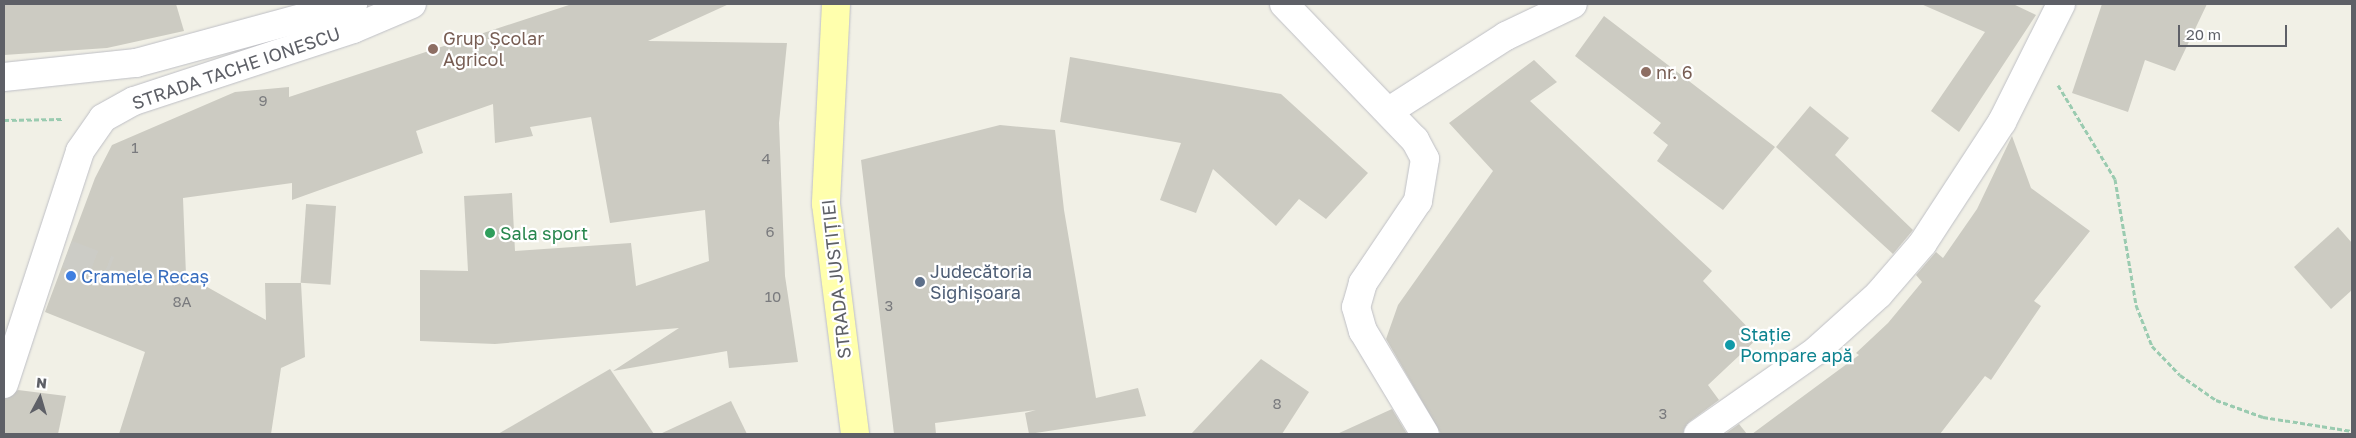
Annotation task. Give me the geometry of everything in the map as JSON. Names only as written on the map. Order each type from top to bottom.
[{"type":"main road","name":"STRADA JUSTIȚIEI","points":[[836,4],[826,204],[855,434]]},
{"type":"street","points":[[4,77],[136,63],[353,4]]},
{"type":"street","name":"STRADA TACHE IONESCU","points":[[4,384],[59,250],[80,151],[103,118],[134,101],[353,29],[412,4]]},
{"type":"street","points":[[1284,4],[1389,111],[1415,140],[1425,159],[1424,181],[1418,201],[1363,283],[1356,307],[1362,331],[1425,434]]},
{"type":"street","points":[[1389,111],[1506,36],[1573,4]]},
{"type":"street","points":[[1698,434],[1788,373],[1879,294],[1923,243],[1968,178],[2042,49],[2061,4]]},
{"type":"path","points":[[2042,49],[2067,102],[2115,180],[2136,305],[2152,346],[2180,375],[2216,400],[2263,417],[2352,431]]},
{"type":"path","points":[[4,120],[103,118]]},
{"type":"building","points":[[4,4],[176,4],[184,31],[107,48],[4,55]]},
{"type":"building","points":[[572,4],[729,4],[648,41],[787,43],[779,123],[785,276],[798,362],[729,368],[727,351],[613,371],[679,328],[495,344],[420,341],[420,270],[468,271],[464,196],[512,193],[515,251],[631,243],[636,286],[709,261],[705,210],[610,223],[591,117],[530,127],[533,136],[495,143],[493,104],[416,131],[423,153],[292,200],[292,183],[183,198],[186,275],[266,320],[265,283],[301,283],[305,357],[281,368],[271,434],[119,434],[145,352],[45,312],[95,178],[112,145],[235,92],[289,87],[289,97]]},
{"type":"building","points":[[1921,4],[2013,4],[2036,15],[1959,132],[1931,111],[1985,32]]},
{"type":"building","points":[[2102,4],[2207,4],[2175,71],[2145,60],[2128,112],[2072,93]]},
{"type":"building","points":[[1604,16],[1775,147],[1723,210],[1657,161],[1668,145],[1653,133],[1661,123],[1575,56]]},
{"type":"building","points":[[1070,57],[1281,94],[1368,173],[1326,219],[1299,199],[1276,226],[1213,169],[1196,213],[1160,200],[1181,143],[1060,122]]},
{"type":"building","points":[[1534,60],[1557,82],[1530,101],[1712,271],[1703,281],[1758,338],[1708,385],[1719,400],[1689,422],[1683,434],[1441,434],[1386,339],[1398,305],[1493,171],[1449,123]]},
{"type":"building","points":[[1810,106],[1849,138],[1835,155],[1913,230],[1893,254],[1776,147]]},
{"type":"building","points":[[1000,125],[1055,130],[1064,210],[1096,398],[1138,388],[1146,416],[1029,434],[1025,413],[1036,410],[935,423],[936,434],[894,434],[861,160]]},
{"type":"building","points":[[2012,136],[2031,188],[2090,231],[2034,301],[2041,306],[1991,380],[1985,376],[1940,434],[1752,434],[1859,355],[1856,353],[1888,323],[1922,282],[1916,275],[1936,252],[1943,258],[1977,209]]},
{"type":"building","points":[[306,204],[336,206],[330,285],[301,283]]},
{"type":"building","points":[[2338,227],[2352,243],[2352,290],[2331,309],[2294,267]]},
{"type":"building","points":[[1261,359],[1309,392],[1282,434],[1191,434]]},
{"type":"building","points":[[610,369],[654,434],[498,434]]},
{"type":"building","points":[[18,390],[66,396],[58,434],[4,434],[4,399]]},
{"type":"building","points":[[731,401],[747,434],[660,434]]},
{"type":"building","points":[[1392,409],[1407,434],[1337,434]]},
{"type":"building","points":[[1739,424],[1747,434],[1725,434]]},
{"type":"tunnel","points":[[67,254],[109,270]]},
{"type":"place","name":"Grup Școlar Agricol","points":[[433,49]]},
{"type":"place","name":"nr. 6","points":[[1646,72]]},
{"type":"place","name":"Sala sport","points":[[490,233]]},
{"type":"place","name":"Cramele Recaș","points":[[71,276]]},
{"type":"place","name":"Judecătoria Sighișoara","points":[[920,282]]},
{"type":"place","name":"Stație Pompare apă","points":[[1730,345]]}]
